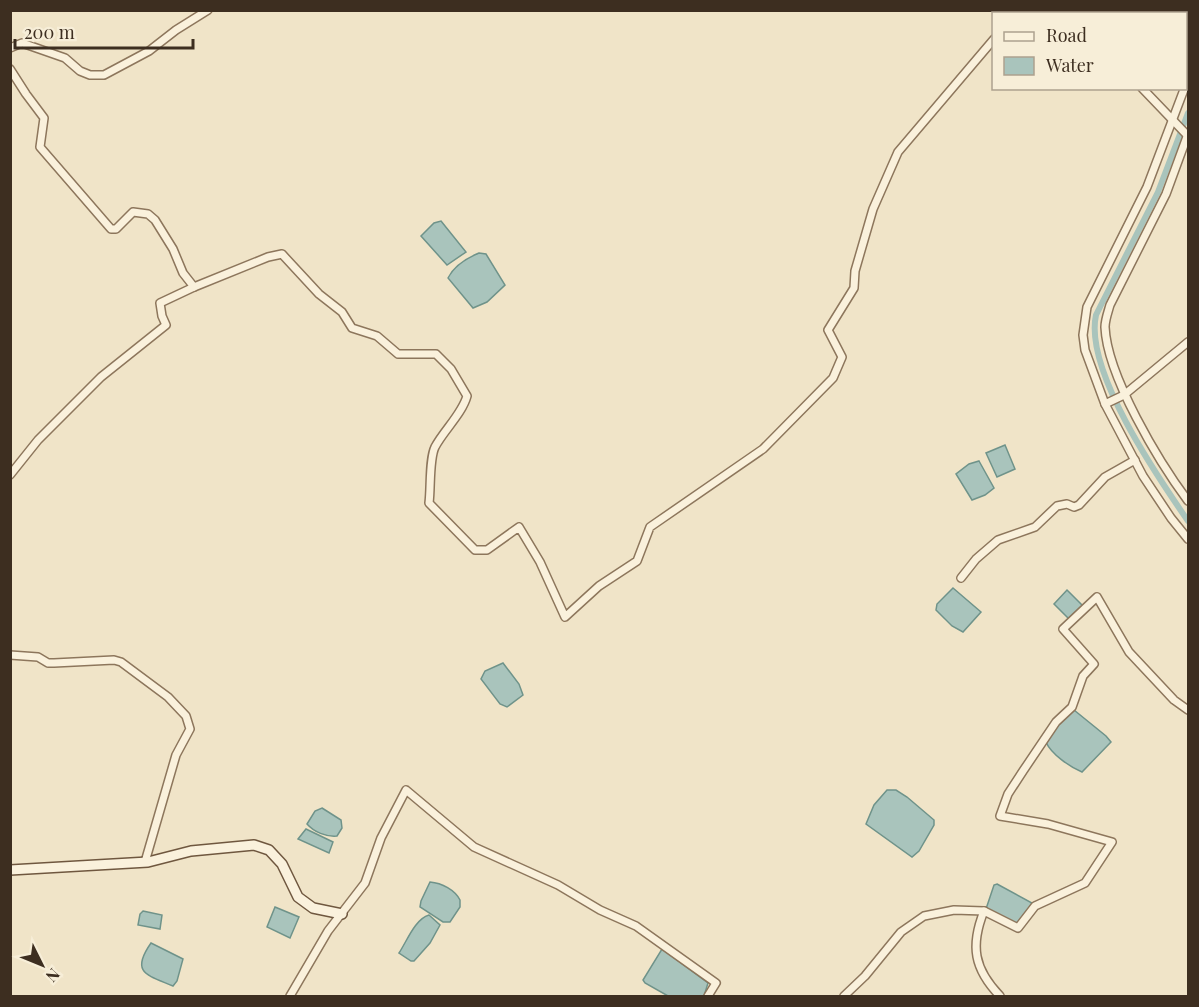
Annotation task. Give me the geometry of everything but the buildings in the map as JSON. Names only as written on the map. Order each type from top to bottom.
[{"type":"street","points":[[10,48],[22,43],[64,58],[90,75],[104,75],[149,51],[176,30],[208,10]]},
{"type":"street","points":[[10,475],[38,440],[101,376],[166,325],[160,303],[194,286],[268,257],[282,254],[319,294],[342,312],[352,328],[377,336],[398,354],[436,354],[451,369],[467,396],[464,408],[457,413],[434,449],[429,503],[475,550],[487,550],[519,527],[540,562],[565,616],[599,586],[637,561],[650,526],[763,449],[833,378],[842,357],[828,330],[854,288],[855,271],[873,209],[898,152],[992,40]]},
{"type":"street","points":[[10,69],[44,118],[40,147],[111,229],[116,228],[133,212],[148,214],[155,220],[173,249],[183,273],[194,286]]},
{"type":"street","points":[[1144,90],[1188,135],[1166,194],[1110,305],[1105,325],[1110,357],[1124,395],[1188,501]]},
{"type":"street","points":[[1184,90],[1147,187],[1087,307],[1083,335],[1085,350],[1105,404],[1134,460],[1171,518],[1188,539]]},
{"type":"street","points":[[1105,404],[1124,395],[1188,342]]},
{"type":"street","points":[[961,578],[988,547],[998,540],[1035,527],[1057,506],[1079,505],[1105,477],[1134,460]]},
{"type":"street","points":[[844,996],[865,976],[901,932],[924,916],[954,910],[984,911],[1018,928],[1035,906],[1085,883],[1112,842],[1048,824],[1000,816],[1008,794],[1056,722],[1072,707],[1083,676],[1094,664],[1063,629],[1097,597],[1129,652],[1174,700],[1188,710]]},
{"type":"street","points":[[10,655],[38,657],[48,663],[114,660],[121,662],[168,696],[186,716],[190,729],[176,755],[145,862]]},
{"type":"street","points":[[290,996],[328,931],[365,883],[381,838],[406,790],[474,848],[558,885],[600,910],[636,926],[716,983],[708,996]]},
{"type":"street","points":[[10,870],[145,862],[191,851],[254,845],[269,850],[282,864],[298,897],[313,908],[342,914]]},
{"type":"street","points":[[984,911],[976,931],[975,947],[983,972],[992,988],[1000,996]]},
{"type":"water","points":[[441,221],[466,252],[447,265],[421,236],[434,223]]},
{"type":"water","points":[[479,253],[486,254],[505,285],[487,302],[473,308],[448,278],[461,263]]},
{"type":"water","points":[[1005,445],[1015,469],[997,477],[986,453]]},
{"type":"water","points":[[979,461],[994,488],[985,495],[972,500],[956,474],[969,464]]},
{"type":"water","points":[[953,588],[981,612],[963,632],[952,626],[936,610],[937,604]]},
{"type":"water","points":[[1067,590],[1083,606],[1069,619],[1054,604]]},
{"type":"water","points":[[503,663],[519,684],[523,695],[507,707],[500,704],[481,679],[485,671]]},
{"type":"water","points":[[1074,710],[1111,742],[1082,772],[1061,760],[1046,742],[1056,726]]},
{"type":"water","points":[[887,790],[896,790],[907,797],[934,820],[934,825],[919,851],[912,857],[866,824],[874,805]]},
{"type":"water","points":[[322,808],[341,820],[342,828],[337,836],[320,833],[307,824],[315,811]]},
{"type":"water","points":[[306,829],[333,842],[329,853],[298,839]]},
{"type":"water","points":[[430,882],[448,888],[460,900],[460,907],[450,922],[443,922],[420,907]]},
{"type":"water","points":[[997,884],[1032,903],[1018,927],[986,909],[994,885]]},
{"type":"water","points":[[275,907],[299,917],[290,938],[267,927]]},
{"type":"water","points":[[143,911],[162,915],[160,929],[138,925],[140,914]]},
{"type":"water","points":[[429,915],[440,925],[430,943],[414,961],[411,961],[399,953],[415,926]]},
{"type":"water","points":[[151,943],[183,959],[177,981],[173,986],[144,972],[142,961]]},
{"type":"water","points":[[662,949],[708,983],[704,996],[668,996],[645,983],[643,980]]},
{"type":"waterway","points":[[1188,113],[1158,192],[1096,315],[1095,338],[1101,364],[1126,422],[1142,451],[1188,521]]}]
